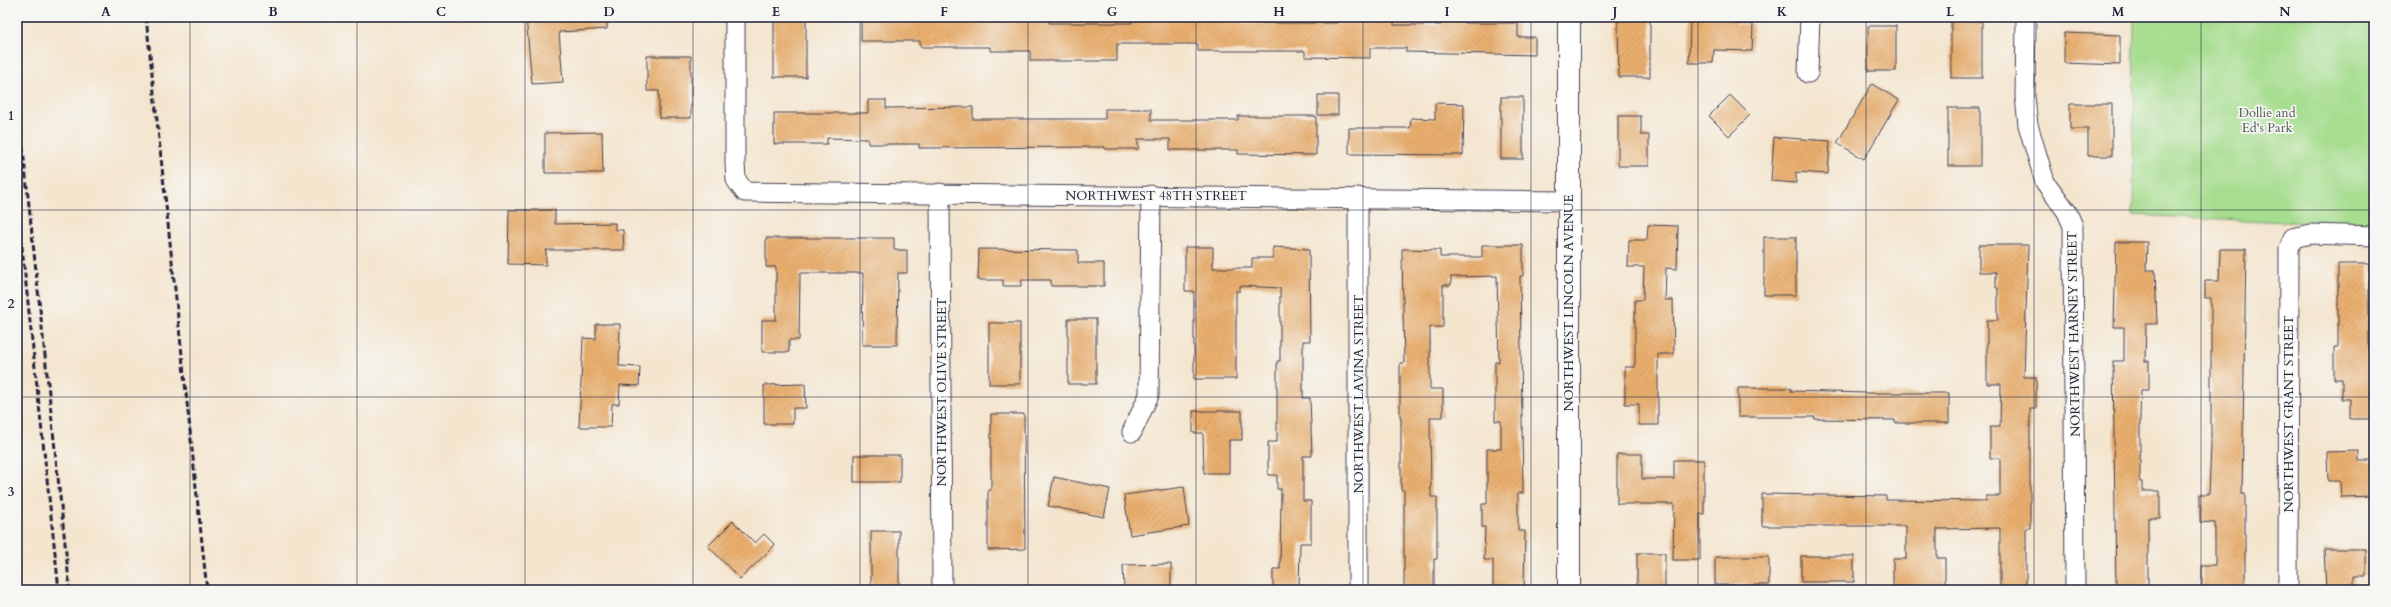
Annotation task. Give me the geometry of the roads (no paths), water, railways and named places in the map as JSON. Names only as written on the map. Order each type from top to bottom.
[{"type":"street","name":"NORTHWEST 48TH STREET","points":[[735,17],[735,163],[736,180],[745,192],[1358,197],[1568,201]]},
{"type":"street","name":"NORTHWEST LINCOLN AVENUE","points":[[1569,17],[1569,590]]},
{"type":"street","points":[[1808,73],[1810,17]]},
{"type":"street","name":"NORTHWEST HARNEY STREET","points":[[2026,17],[2025,97],[2028,125],[2045,182],[2067,212],[2073,226],[2075,590]]},
{"type":"street","name":"NORTHWEST OLIVE STREET","points":[[940,194],[942,590]]},
{"type":"street","points":[[1132,432],[1149,395],[1151,195]]},
{"type":"street","name":"NORTHWEST LAVINA STREET","points":[[1358,197],[1358,590]]},
{"type":"street","name":"NORTHWEST GRANT STREET","points":[[2288,590],[2288,262],[2293,238],[2310,234],[2374,236]]},
{"type":"railway","points":[[146,17],[207,590]]},
{"type":"railway","points":[[17,93],[70,590]]},
{"type":"railway","points":[[17,201],[59,590]]},
{"type":"park label","name":"Dollie and Ed's Park","points":[[2267,120]]}]
